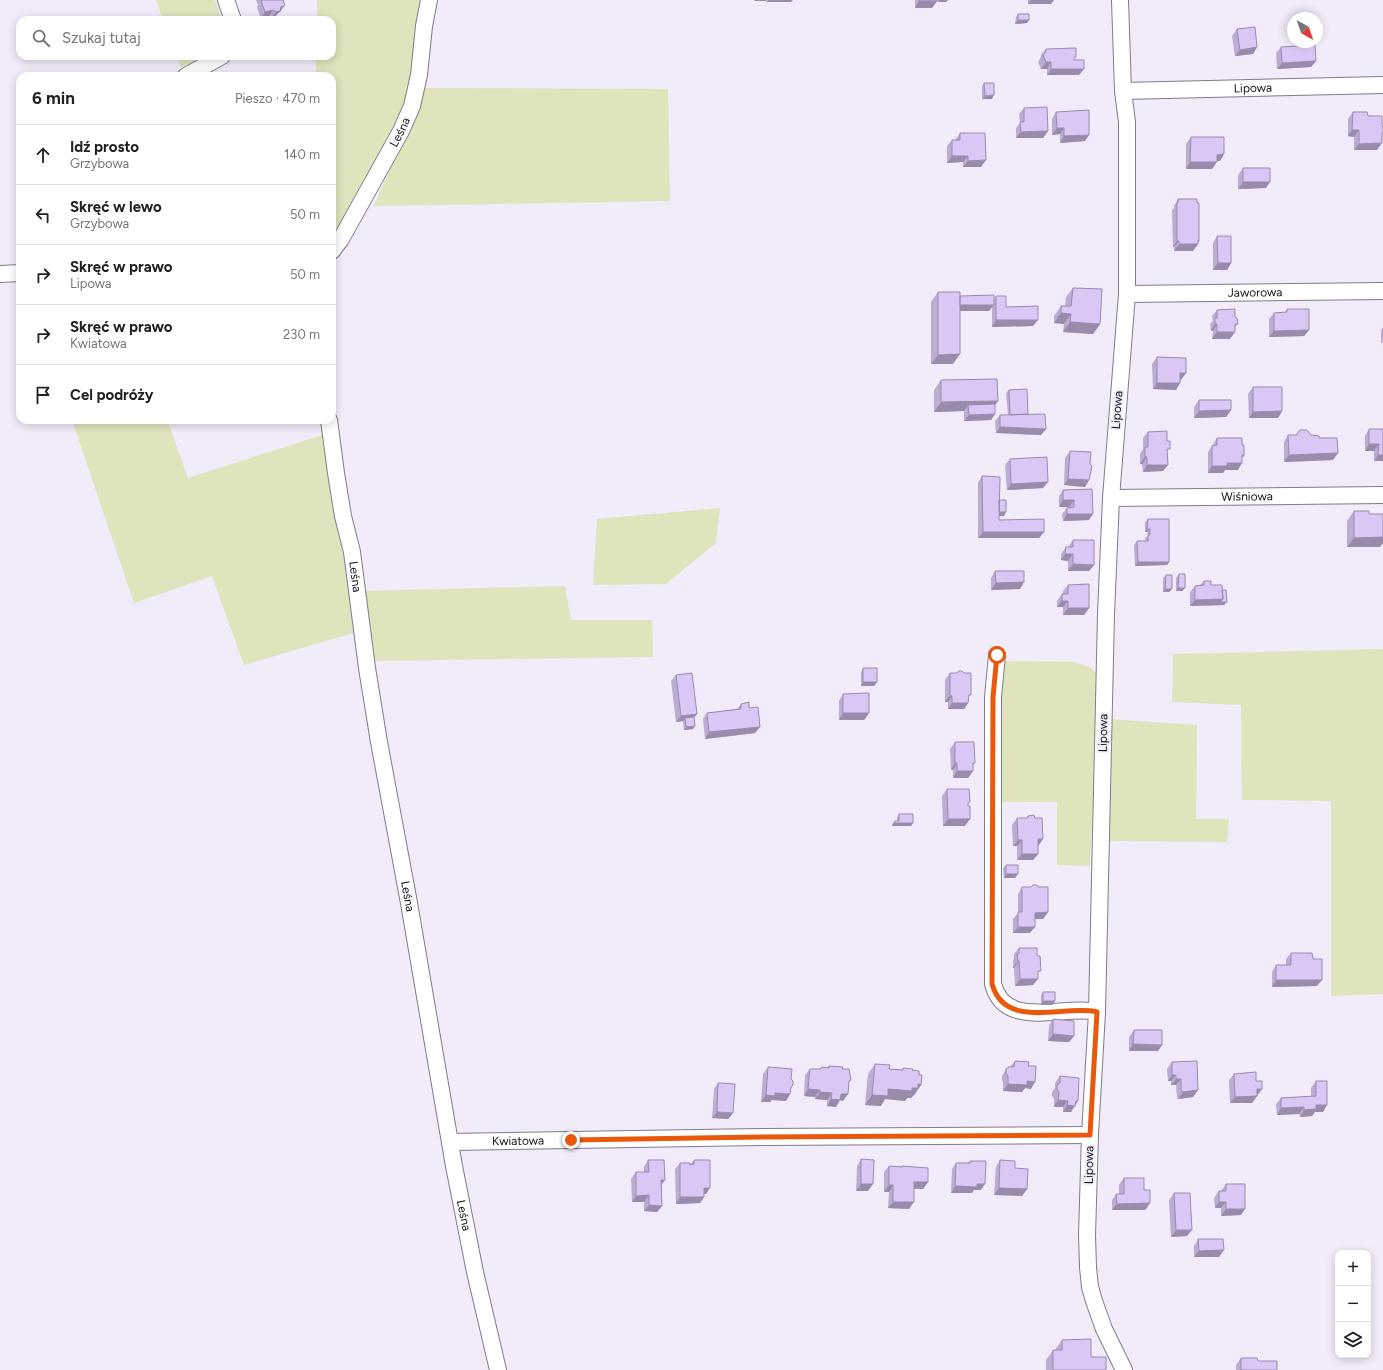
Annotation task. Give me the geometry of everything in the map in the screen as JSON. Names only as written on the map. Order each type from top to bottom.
[{"type":"street","points":[[226,0],[232,16]]},
{"type":"street","name":"Leśna","points":[[336,246],[388,155],[412,106],[419,75],[424,26],[429,0]]},
{"type":"street","name":"Lipowa","points":[[1120,0],[1123,91],[1126,122],[1126,294],[1111,498],[1106,614],[1097,1012],[1090,1135],[1087,1253],[1090,1286],[1098,1314],[1124,1370]]},
{"type":"street","points":[[193,72],[215,60]]},
{"type":"street","name":"Lipowa","points":[[1123,91],[1383,85]]},
{"type":"street","points":[[0,274],[16,273]]},
{"type":"street","name":"Jaworowa","points":[[1126,294],[1383,291]]},
{"type":"street","name":"Leśna","points":[[330,424],[343,516],[352,552],[367,668],[379,742],[409,902],[450,1142],[475,1272],[498,1370]]},
{"type":"street","name":"Wiśniowa","points":[[1111,498],[1383,495]]},
{"type":"street","points":[[997,655],[993,697],[992,984],[998,998],[1005,1004],[1024,1012],[1050,1013],[1088,1010],[1097,1012]]},
{"type":"street","name":"Kwiatowa","points":[[450,1142],[767,1137],[1090,1135]]},
{"type":"green space","points":[[156,0],[215,0],[221,16],[162,16]]},
{"type":"green space","points":[[317,0],[425,0],[412,92],[336,234],[336,72],[316,72],[316,60],[336,60],[336,16],[317,16]]},
{"type":"green space","points":[[178,60],[202,60],[181,67]]},
{"type":"green space","points":[[424,88],[668,89],[670,201],[374,206]]},
{"type":"green space","points":[[73,424],[168,424],[188,478],[325,434],[357,632],[244,665],[212,576],[134,603]]},
{"type":"green space","points":[[720,508],[716,543],[666,584],[593,585],[597,519]]},
{"type":"green space","points":[[565,586],[571,620],[652,620],[653,657],[371,661],[360,591]]},
{"type":"green space","points":[[1383,649],[1383,994],[1331,996],[1331,801],[1242,800],[1241,705],[1172,702],[1173,654]]},
{"type":"green space","points":[[1001,661],[1074,662],[1090,667],[1099,676],[1090,866],[1057,865],[1057,802],[1000,802]]},
{"type":"green space","points":[[1109,719],[1197,725],[1196,819],[1229,819],[1227,842],[1106,841]]},
{"type":"building","points":[[261,0],[283,0],[285,5],[281,7],[280,11],[276,12],[273,10],[265,12]]},
{"type":"building","points":[[937,0],[937,1],[919,1]]},
{"type":"building","points":[[1018,14],[1029,14],[1029,20],[1018,20]]},
{"type":"building","points":[[1255,27],[1257,47],[1240,50],[1237,29]]},
{"type":"building","points":[[1281,47],[1315,48],[1316,61],[1282,63]]},
{"type":"building","points":[[1076,48],[1076,57],[1074,57],[1074,60],[1084,60],[1084,69],[1051,69],[1051,62],[1046,62],[1043,55],[1046,49]]},
{"type":"building","points":[[984,83],[994,83],[994,95],[985,96]]},
{"type":"building","points":[[1047,107],[1048,131],[1021,132],[1020,122],[1024,122],[1024,108]]},
{"type":"building","points":[[1089,110],[1089,135],[1064,136],[1064,128],[1057,128],[1056,112]]},
{"type":"building","points":[[1353,112],[1367,112],[1368,116],[1382,116],[1382,143],[1359,144],[1359,130],[1352,130]]},
{"type":"building","points":[[960,133],[985,133],[986,160],[968,161],[968,156],[952,156],[952,140],[960,140]]},
{"type":"building","points":[[1191,137],[1224,137],[1224,154],[1217,155],[1217,162],[1190,162]]},
{"type":"building","points":[[1243,168],[1270,168],[1270,182],[1243,182]]},
{"type":"building","points":[[1178,199],[1197,199],[1197,203],[1199,203],[1198,244],[1179,244],[1179,241],[1177,241]]},
{"type":"building","points":[[1217,236],[1231,236],[1231,263],[1218,263]]},
{"type":"building","points":[[1073,288],[1102,289],[1100,324],[1070,322],[1071,314],[1061,313],[1061,306],[1071,306]]},
{"type":"building","points":[[938,292],[960,292],[960,354],[938,355]]},
{"type":"building","points":[[994,295],[994,305],[960,305],[960,296]]},
{"type":"building","points":[[996,296],[1006,296],[1006,307],[1038,306],[1038,320],[996,320]]},
{"type":"building","points":[[1235,309],[1235,317],[1237,318],[1238,324],[1235,324],[1235,332],[1217,332],[1215,318],[1217,318],[1217,310]]},
{"type":"building","points":[[1287,309],[1309,309],[1309,330],[1274,331],[1274,313],[1287,312]]},
{"type":"building","points":[[1157,357],[1186,358],[1186,373],[1180,373],[1180,383],[1157,383]]},
{"type":"building","points":[[997,379],[998,401],[941,402],[941,380]]},
{"type":"building","points":[[1253,387],[1282,387],[1282,411],[1253,412]]},
{"type":"building","points":[[1027,389],[1028,414],[1010,415],[1009,390]]},
{"type":"building","points":[[1199,400],[1231,400],[1231,410],[1199,411]]},
{"type":"building","points":[[995,404],[995,414],[969,415],[968,405]]},
{"type":"building","points":[[1045,414],[1046,429],[1000,427],[1000,415]]},
{"type":"building","points":[[1369,429],[1383,429],[1383,455],[1378,455],[1379,444],[1369,444]]},
{"type":"building","points":[[1300,430],[1307,430],[1311,435],[1319,436],[1319,438],[1337,438],[1338,453],[1289,455],[1288,435],[1297,435]]},
{"type":"building","points":[[1167,431],[1167,441],[1170,441],[1170,449],[1167,449],[1168,465],[1147,465],[1145,447],[1148,447],[1148,432]]},
{"type":"building","points":[[1217,438],[1242,438],[1242,445],[1244,445],[1244,456],[1242,455],[1242,463],[1227,463],[1227,466],[1212,466],[1212,446],[1217,445]]},
{"type":"building","points":[[1070,451],[1091,452],[1090,464],[1092,466],[1089,480],[1068,479]]},
{"type":"building","points":[[1047,457],[1048,482],[1011,484],[1010,459]]},
{"type":"building","points":[[982,476],[1000,477],[999,520],[1044,519],[1044,532],[983,532]]},
{"type":"building","points":[[1092,489],[1093,514],[1067,514],[1067,508],[1074,507],[1074,500],[1063,500],[1063,490]]},
{"type":"building","points":[[999,500],[1006,500],[1006,512],[999,512]]},
{"type":"building","points":[[1354,511],[1369,511],[1369,514],[1383,514],[1383,537],[1354,538]]},
{"type":"building","points":[[1148,519],[1169,519],[1169,562],[1138,562],[1137,541],[1148,541],[1150,529],[1147,529]]},
{"type":"building","points":[[1073,540],[1094,540],[1094,565],[1073,564],[1073,554],[1065,554],[1066,547],[1073,547]]},
{"type":"building","points":[[995,571],[1024,571],[1024,582],[996,583]]},
{"type":"building","points":[[1179,574],[1185,574],[1185,588],[1178,588]]},
{"type":"building","points":[[1166,575],[1172,575],[1172,589],[1165,589]]},
{"type":"building","points":[[1204,581],[1211,581],[1211,585],[1222,585],[1223,599],[1195,600],[1195,586],[1204,585]]},
{"type":"building","points":[[1089,584],[1089,608],[1068,608],[1068,601],[1062,601],[1062,594],[1068,594],[1068,585]]},
{"type":"building","points":[[1222,590],[1226,590],[1227,602],[1220,602],[1223,599]]},
{"type":"building","points":[[863,668],[877,668],[877,682],[863,682]]},
{"type":"building","points":[[959,671],[971,673],[971,695],[969,695],[968,703],[952,703],[952,696],[950,695],[950,673],[957,673]]},
{"type":"building","points":[[692,673],[697,714],[681,716],[676,675]]},
{"type":"building","points":[[869,693],[869,713],[843,713],[843,694]]},
{"type":"building","points":[[749,702],[749,708],[758,707],[760,727],[709,732],[707,713],[741,709],[741,704]]},
{"type":"building","points":[[694,717],[695,726],[686,727],[685,718]]},
{"type":"building","points":[[955,742],[974,742],[975,763],[973,763],[973,771],[957,771],[957,763],[955,763]]},
{"type":"building","points":[[947,789],[969,789],[970,802],[968,803],[968,806],[970,806],[970,819],[948,819]]},
{"type":"building","points":[[899,814],[913,814],[913,823],[894,823],[895,821],[899,821]]},
{"type":"building","points":[[1034,815],[1035,818],[1042,818],[1043,839],[1038,839],[1038,854],[1022,854],[1022,840],[1018,840],[1017,818],[1027,818],[1028,816]]},
{"type":"building","points":[[1006,865],[1018,865],[1018,874],[1006,874]]},
{"type":"building","points":[[1033,885],[1037,885],[1038,887],[1048,887],[1048,912],[1035,913],[1035,927],[1018,927],[1018,912],[1022,912],[1022,887],[1031,887]]},
{"type":"building","points":[[1019,948],[1037,948],[1037,956],[1040,956],[1041,971],[1038,971],[1038,979],[1020,979],[1017,954],[1019,954]]},
{"type":"building","points":[[1291,953],[1312,953],[1313,959],[1322,959],[1322,980],[1276,980],[1276,965],[1291,965]]},
{"type":"building","points":[[1043,992],[1055,992],[1055,1001],[1043,1001]]},
{"type":"building","points":[[1053,1019],[1074,1021],[1074,1036],[1053,1034]]},
{"type":"building","points":[[1134,1030],[1162,1030],[1162,1045],[1133,1044]]},
{"type":"building","points":[[1015,1061],[1029,1062],[1028,1066],[1036,1066],[1035,1082],[1027,1081],[1027,1085],[1008,1084],[1006,1069],[1009,1067],[1014,1067]]},
{"type":"building","points":[[1197,1061],[1198,1090],[1183,1092],[1181,1090],[1181,1079],[1176,1079],[1176,1075],[1172,1075],[1172,1062]]},
{"type":"building","points":[[875,1064],[890,1065],[889,1069],[903,1070],[903,1068],[919,1071],[919,1075],[922,1075],[921,1085],[918,1084],[918,1088],[912,1088],[912,1091],[888,1089],[888,1096],[872,1095]]},
{"type":"building","points":[[829,1066],[849,1069],[851,1080],[849,1081],[848,1094],[841,1094],[840,1100],[831,1099],[832,1093],[808,1089],[810,1069],[821,1069],[822,1067],[829,1068]]},
{"type":"building","points":[[768,1067],[792,1069],[791,1079],[793,1081],[793,1085],[791,1087],[790,1094],[775,1093],[775,1096],[766,1095]]},
{"type":"building","points":[[1256,1072],[1256,1081],[1262,1081],[1262,1089],[1257,1089],[1257,1096],[1235,1097],[1234,1074]]},
{"type":"building","points":[[1060,1076],[1079,1078],[1078,1101],[1076,1101],[1075,1106],[1067,1105],[1068,1101],[1058,1100],[1059,1092],[1057,1085],[1060,1083]]},
{"type":"building","points":[[1316,1081],[1327,1081],[1327,1105],[1316,1105],[1316,1109],[1304,1110],[1304,1107],[1281,1108],[1281,1098],[1316,1096]]},
{"type":"building","points":[[718,1083],[735,1084],[733,1113],[717,1112]]},
{"type":"building","points":[[861,1159],[874,1160],[873,1184],[861,1184]]},
{"type":"building","points":[[648,1160],[664,1160],[665,1180],[661,1180],[662,1206],[649,1205],[649,1195],[636,1196],[636,1172],[649,1172]]},
{"type":"building","points":[[694,1160],[710,1160],[710,1188],[704,1188],[704,1197],[680,1197],[680,1163],[690,1163],[690,1165],[694,1164]]},
{"type":"building","points":[[1000,1160],[1015,1161],[1015,1168],[1028,1169],[1027,1189],[999,1188]]},
{"type":"building","points":[[970,1161],[986,1161],[985,1184],[977,1184],[977,1187],[955,1186],[956,1163],[970,1163]]},
{"type":"building","points":[[889,1166],[928,1168],[928,1182],[914,1182],[914,1202],[893,1202],[893,1185],[889,1185]]},
{"type":"building","points":[[1124,1178],[1144,1178],[1144,1190],[1150,1190],[1150,1203],[1117,1204],[1116,1194],[1124,1194]]},
{"type":"building","points":[[1226,1184],[1245,1184],[1245,1209],[1226,1209],[1226,1202],[1219,1202],[1219,1191],[1226,1191]]},
{"type":"building","points":[[1174,1193],[1190,1193],[1192,1230],[1176,1230]]},
{"type":"building","points":[[1198,1239],[1223,1239],[1224,1250],[1199,1251]]},
{"type":"building","points":[[1091,1339],[1091,1357],[1106,1357],[1106,1370],[1053,1370],[1053,1350],[1062,1350],[1062,1340]]},
{"type":"building","points":[[1241,1358],[1257,1358],[1258,1361],[1277,1361],[1277,1370],[1241,1370]]},
{"type":"route","points":[[571,1140],[1090,1135],[1097,1012],[1088,1010],[1050,1013],[1024,1012],[1005,1004],[998,998],[992,984],[993,697],[997,655]]}]
